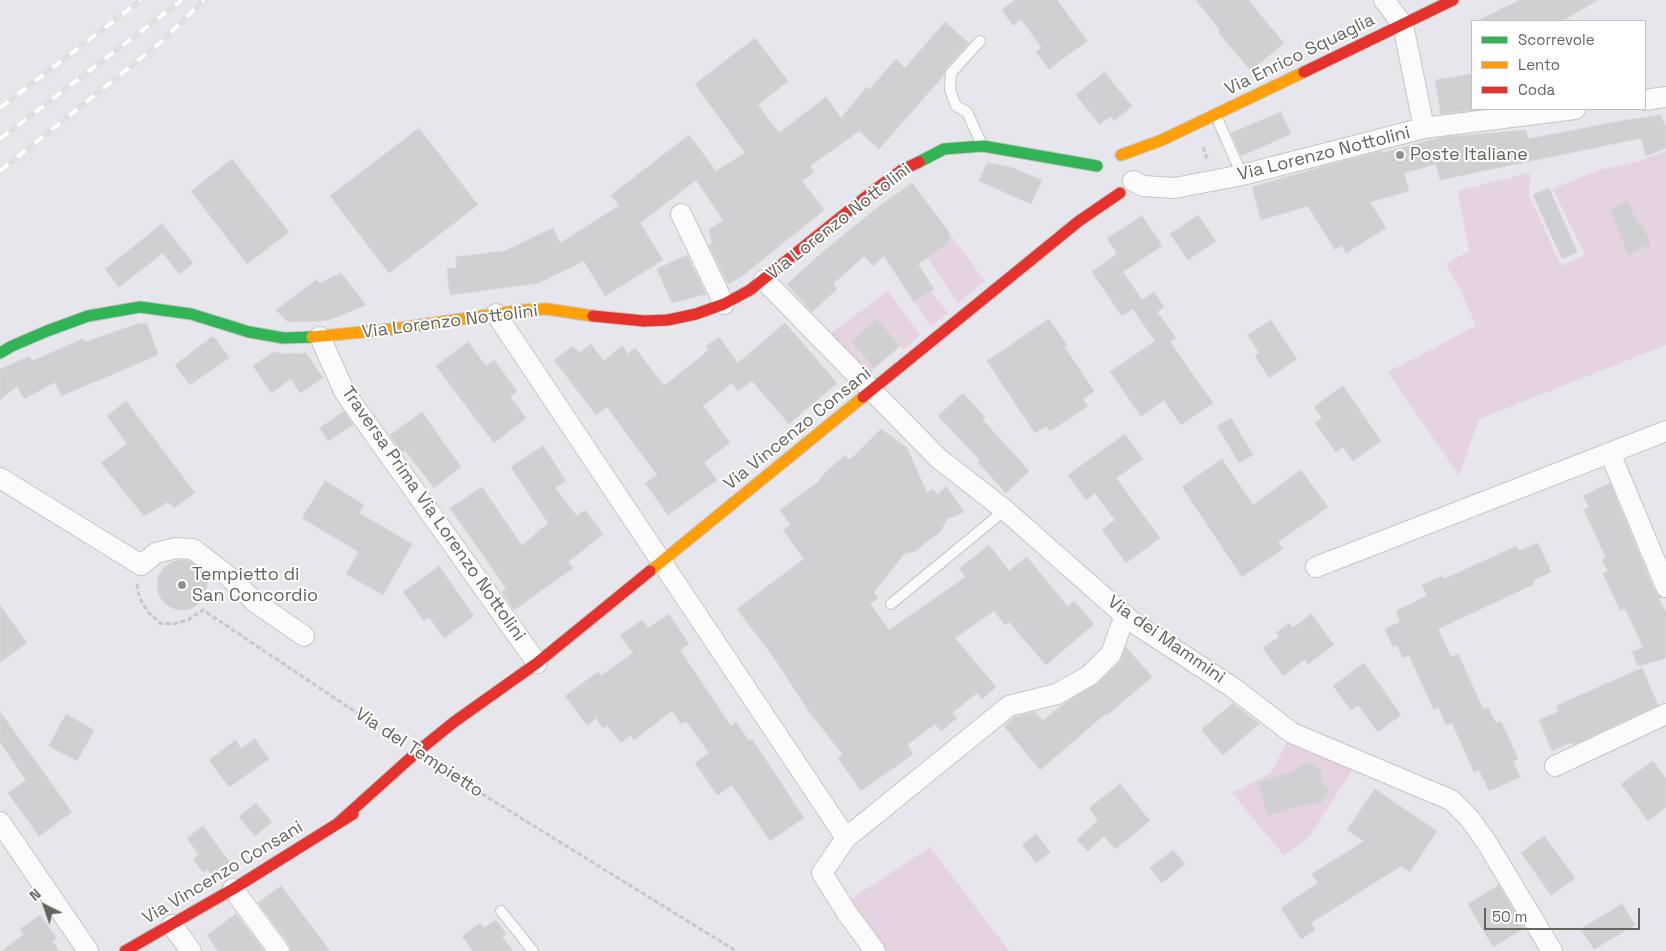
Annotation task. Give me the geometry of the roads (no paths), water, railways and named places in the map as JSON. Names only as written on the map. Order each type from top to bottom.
[{"type":"street","points":[[1384,0],[1403,25],[1424,128]]},
{"type":"street","name":"Via Enrico Squaglia","points":[[1105,162],[1195,125],[1453,0]]},
{"type":"street","points":[[1646,100],[1666,97]]},
{"type":"street","name":"Via Lorenzo Nottolini","points":[[1130,176],[1143,186],[1175,188],[1242,175],[1424,128],[1567,110]]},
{"type":"street","name":"Via Enrico Squaglia","points":[[1145,157],[1162,140]]},
{"type":"street","name":"Via Lorenzo Nottolini","points":[[0,353],[47,331],[88,316],[140,307],[191,314],[249,332],[284,338],[320,337],[394,329],[523,310],[547,309],[611,319],[668,320],[696,314],[724,304],[750,290],[902,170],[944,149],[983,146],[1023,152],[1057,160],[1105,162]]},
{"type":"street","points":[[1103,190],[1115,194],[1130,176],[1105,162]]},
{"type":"street","name":"Via Vincenzo Consani","points":[[338,823],[416,752],[454,722],[537,663],[1080,221],[1130,176]]},
{"type":"street","name":"Via Vincenzo Consani","points":[[1080,221],[1090,202]]},
{"type":"street","points":[[681,214],[724,304]]},
{"type":"street","name":"Via dei Mammini","points":[[764,280],[938,458],[1005,510],[1125,615],[1232,687],[1292,733],[1451,800],[1470,819],[1487,843],[1552,951]]},
{"type":"street","points":[[496,314],[846,838]]},
{"type":"street","name":"Traversa Prima Via Lorenzo Nottolini","points":[[320,337],[345,393],[537,663]]},
{"type":"street","points":[[1316,567],[1666,431]]},
{"type":"street","points":[[1610,453],[1666,587]]},
{"type":"street","points":[[0,478],[141,565],[156,553],[176,548],[193,549],[228,576],[255,602],[304,636]]},
{"type":"street","points":[[875,951],[848,914],[822,873],[846,838],[1009,706],[1056,694],[1090,675],[1111,654],[1125,615]]},
{"type":"street","name":"Via Vincenzo Consani","points":[[481,717],[537,663]]},
{"type":"street","points":[[1555,766],[1666,714]]},
{"type":"street","name":"Via Vincenzo Consani","points":[[125,951],[233,889],[399,783]]},
{"type":"street","points":[[0,822],[88,951]]},
{"type":"street","points":[[233,889],[279,951]]},
{"type":"street","points":[[172,925],[191,951]]},
{"type":"lane","points":[[980,42],[951,73],[950,90],[956,106],[968,112],[983,146]]},
{"type":"lane","points":[[1216,115],[1242,175]]},
{"type":"lane","points":[[891,604],[1005,510]]},
{"type":"lane","points":[[501,911],[533,951]]},
{"type":"railway","points":[[0,108],[141,0]]},
{"type":"railway","points":[[0,139],[182,0]]},
{"type":"railway","points":[[0,171],[161,42],[204,0]]},
{"type":"place","name":"Poste Italiane","points":[[1400,155]]},
{"type":"place","name":"Tempietto di San Concordio","points":[[182,585]]}]
